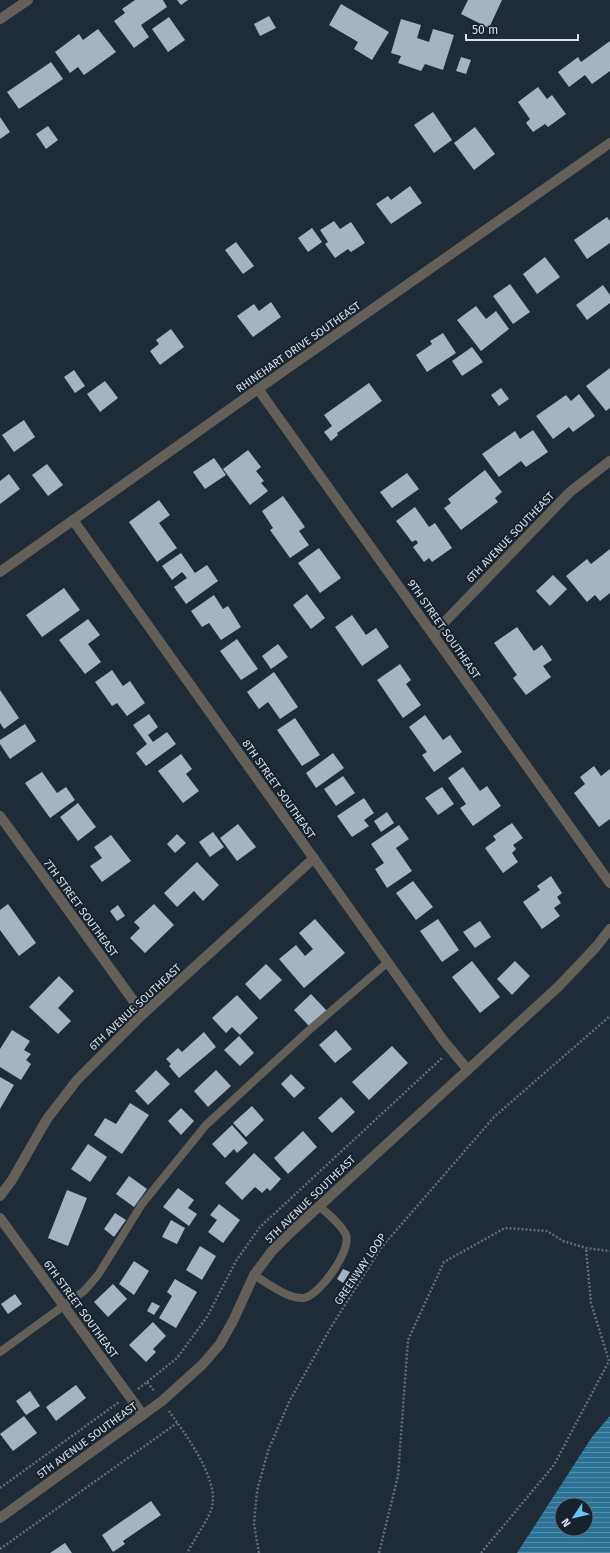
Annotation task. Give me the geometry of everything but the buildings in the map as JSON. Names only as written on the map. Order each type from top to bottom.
[{"type":"street","points":[[0,19],[28,0]]},
{"type":"street","name":"RHINEHART DRIVE SOUTHEAST","points":[[0,572],[258,389],[610,143]]},
{"type":"street","name":"9TH STREET SOUTHEAST","points":[[258,389],[610,883]]},
{"type":"street","name":"6TH AVENUE SOUTHEAST","points":[[433,634],[570,492],[610,461]]},
{"type":"street","name":"8TH STREET SOUTHEAST","points":[[73,520],[451,1051],[468,1070]]},
{"type":"street","name":"7TH STREET SOUTHEAST","points":[[0,816],[143,1014]]},
{"type":"street","name":"6TH AVENUE SOUTHEAST","points":[[0,1196],[12,1180],[47,1119],[60,1101],[103,1053],[143,1014],[314,858]]},
{"type":"street","name":"5TH AVENUE SOUTHEAST","points":[[0,1518],[181,1386],[220,1344],[233,1321],[254,1275],[272,1251],[559,986],[596,947],[610,929]]},
{"type":"street","name":"6TH STREET SOUTHEAST","points":[[0,1218],[143,1415]]},
{"type":"lane","points":[[0,1352],[84,1291],[98,1275],[142,1204],[206,1125],[307,1032],[388,962]]},
{"type":"lane","points":[[254,1275],[295,1297],[304,1298],[318,1290],[339,1261],[346,1241],[346,1235],[340,1227],[319,1206]]},
{"type":"path","name":"GREENWAY LOOP","points":[[259,1553],[254,1524],[257,1491],[268,1451],[289,1402],[330,1327],[381,1248],[494,1117],[610,1016]]},
{"type":"path","points":[[0,1488],[147,1382],[177,1358],[218,1299],[236,1261],[260,1227],[451,1051]]},
{"type":"path","points":[[379,1553],[398,1476],[408,1340],[444,1262],[505,1228],[547,1231],[563,1241],[586,1248],[610,1251]]},
{"type":"path","points":[[481,1553],[554,1465],[609,1361],[591,1303],[586,1248]]},
{"type":"path","points":[[147,1382],[177,1423],[205,1468],[212,1491],[212,1507],[187,1553]]},
{"type":"path","points":[[0,1549],[177,1423]]},
{"type":"water","points":[[610,1416],[610,1553],[517,1553],[592,1437]]}]
